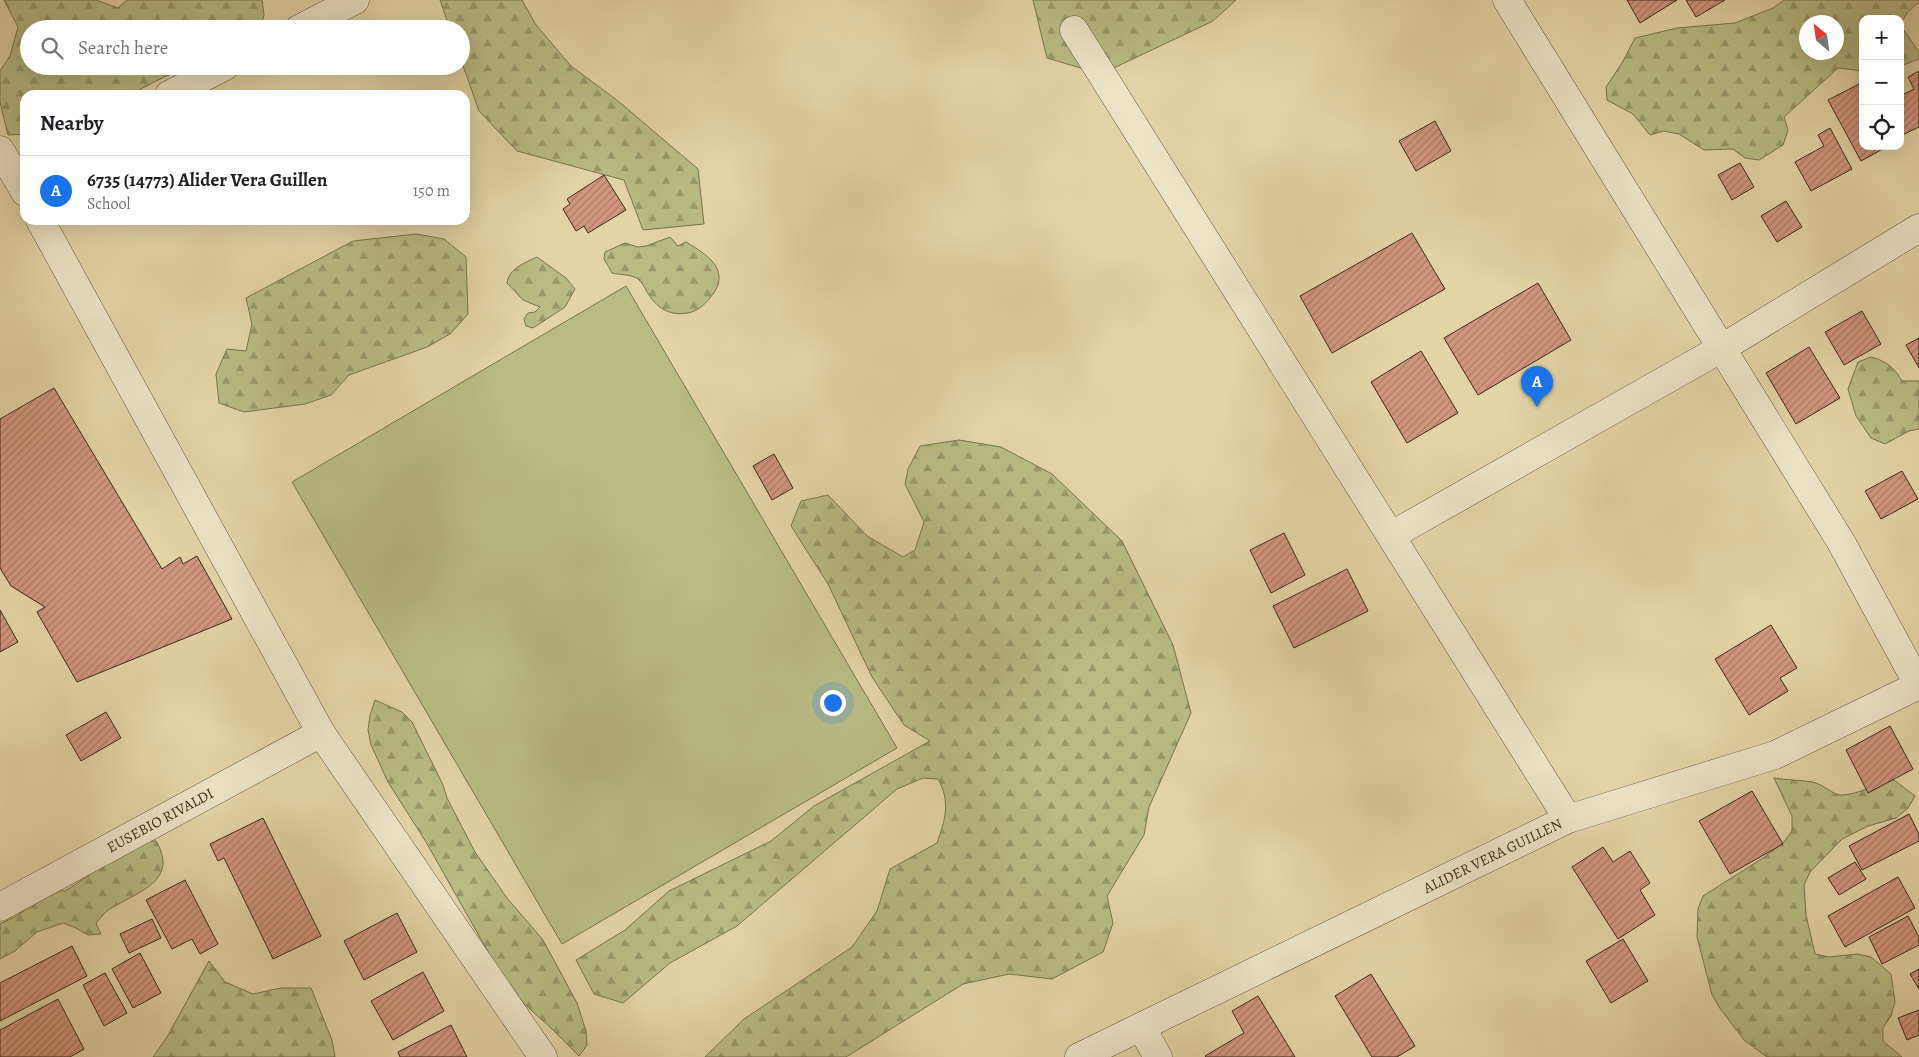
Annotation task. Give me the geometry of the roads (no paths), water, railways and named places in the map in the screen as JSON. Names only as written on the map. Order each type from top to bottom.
[{"type":"street","points":[[316,20],[355,0]]},
{"type":"street","points":[[1507,0],[1841,542],[1919,685]]},
{"type":"street","points":[[1074,30],[1392,535],[1568,819]]},
{"type":"street","points":[[179,90],[208,75]]},
{"type":"street","points":[[0,150],[16,179]]},
{"type":"street","points":[[43,225],[320,733],[543,1057]]},
{"type":"street","points":[[1392,535],[1722,348],[1919,228]]},
{"type":"street","name":"ALIDER VERA GUILLEN","points":[[1078,1057],[1568,819],[1774,756],[1919,685]]},
{"type":"street","name":"EUSEBIO RIVALDI","points":[[0,906],[320,733]]},
{"type":"street","points":[[1141,1027],[1158,1057]]},
{"type":"place","name":"6735 (14773) Alider Vera Guillen","points":[[1537,407]]}]
